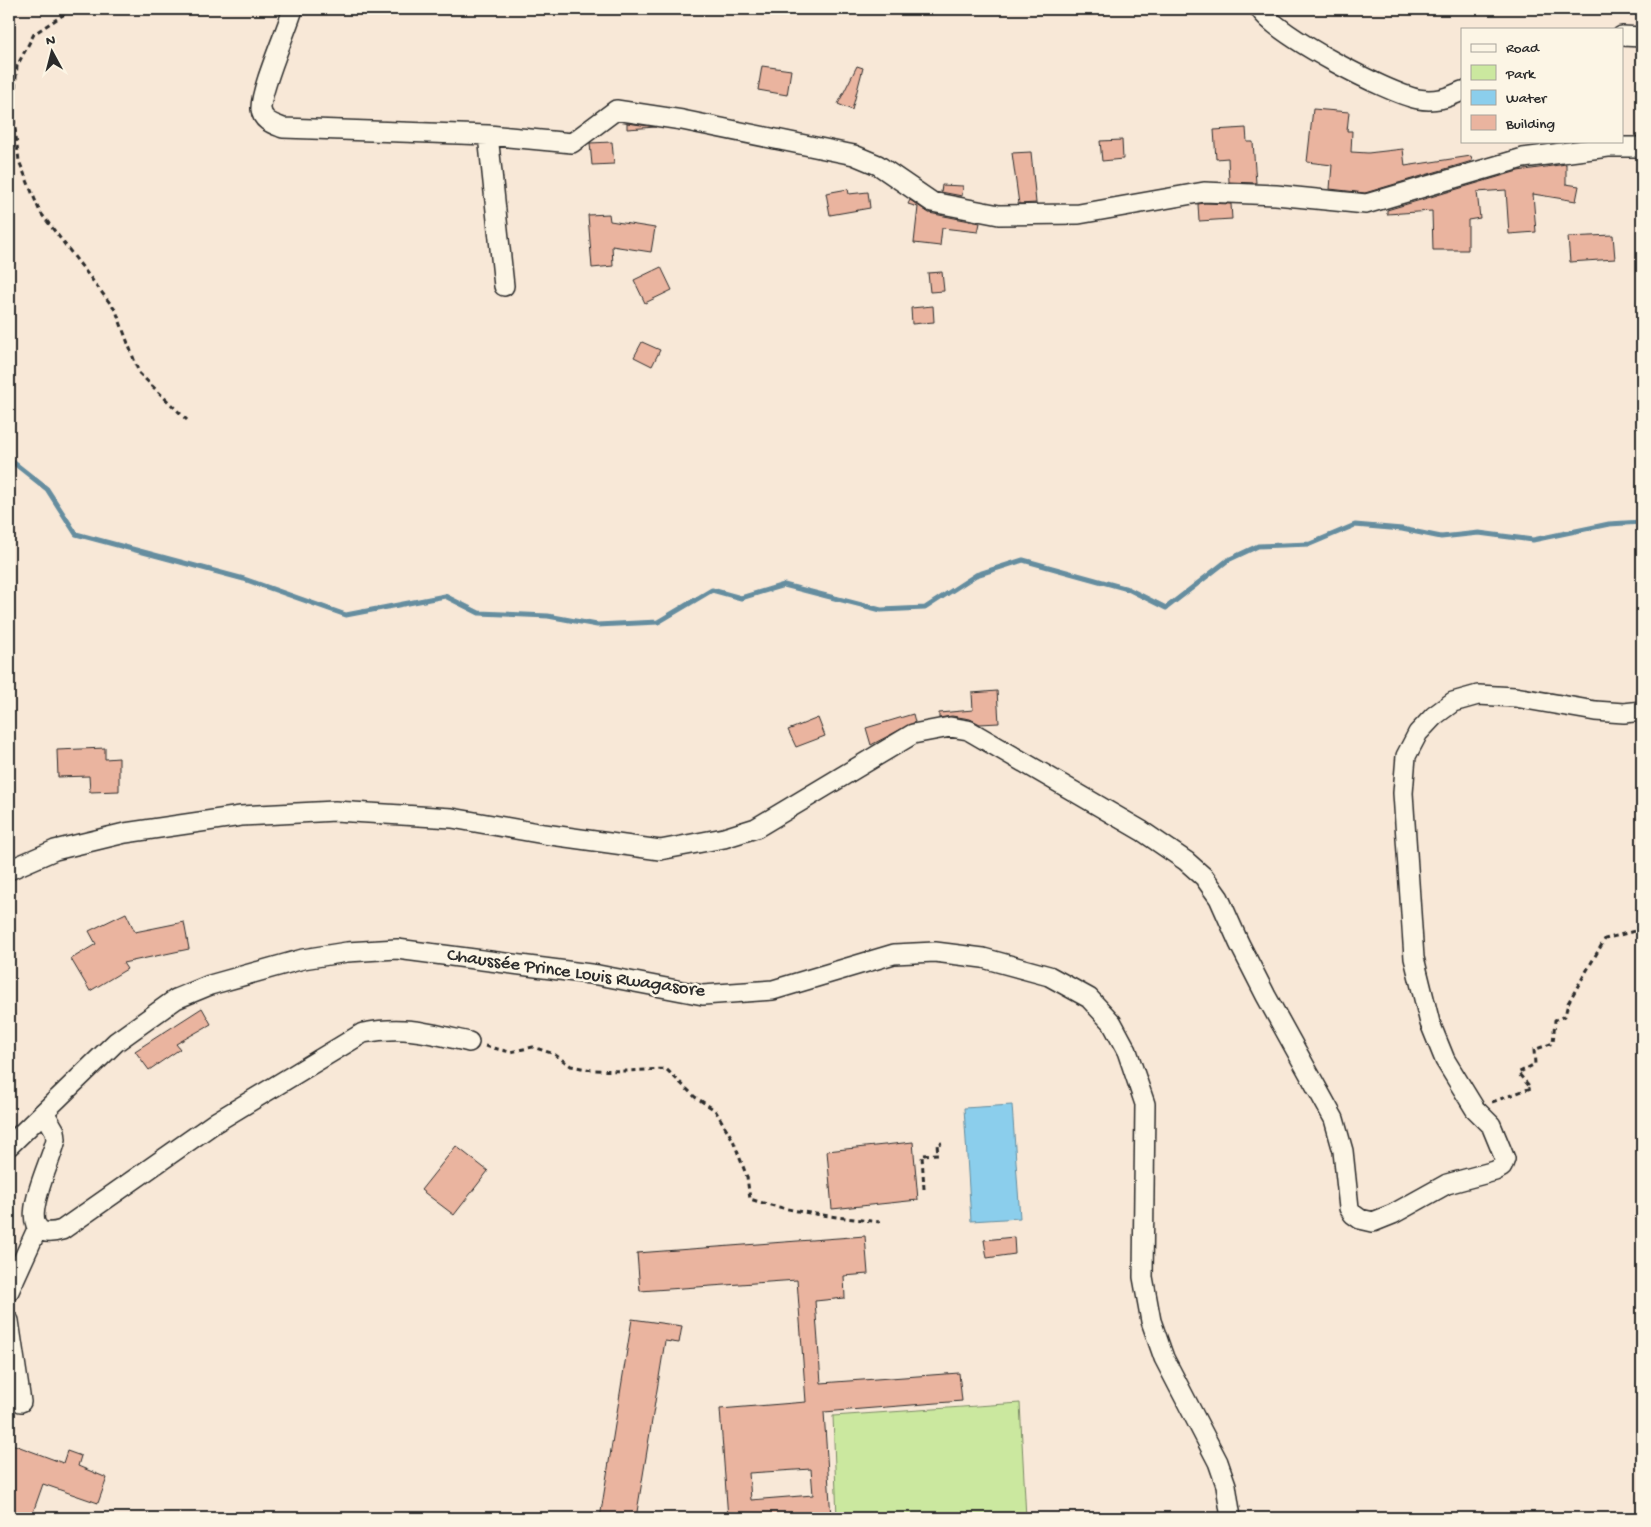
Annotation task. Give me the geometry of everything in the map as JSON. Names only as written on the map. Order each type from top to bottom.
[{"type":"street","points":[[293,9],[263,94],[261,109],[264,118],[283,128],[488,134],[572,143],[616,110],[682,120],[854,155],[878,165],[932,202],[999,215],[1079,214],[1204,192],[1276,195],[1366,204],[1523,158],[1608,147],[1642,147]]},
{"type":"street","points":[[1260,9],[1265,17],[1303,44],[1395,92],[1418,99],[1436,101],[1461,90]]},
{"type":"street","points":[[1624,36],[1642,37]]},
{"type":"street","points":[[488,134],[504,286]]},
{"type":"street","points":[[9,870],[55,850],[125,833],[241,816],[334,811],[452,818],[628,847],[660,850],[756,828],[914,734],[933,728],[950,727],[968,730],[1142,831],[1186,861],[1204,877],[1219,898],[1266,996],[1334,1118],[1343,1151],[1349,1208],[1360,1219],[1373,1222],[1393,1214],[1447,1184],[1495,1171],[1502,1167],[1505,1159],[1491,1125],[1475,1109],[1444,1060],[1430,1023],[1414,958],[1403,793],[1406,756],[1418,733],[1434,716],[1453,702],[1478,695],[1514,697],[1595,711],[1624,713],[1642,711]]},
{"type":"street","name":"Chaussée Prince Louis Rwagasore","points":[[9,1146],[116,1042],[176,999],[220,982],[303,960],[347,952],[398,949],[598,976],[703,995],[773,990],[894,954],[935,952],[983,958],[1049,976],[1089,998],[1112,1022],[1127,1051],[1145,1104],[1143,1277],[1150,1321],[1164,1358],[1218,1462],[1226,1485],[1231,1518]]},
{"type":"street","points":[[44,1112],[55,1131],[56,1140],[35,1199],[33,1212],[38,1228],[44,1232],[62,1230],[216,1122],[363,1032],[388,1028],[418,1030],[469,1042]]},
{"type":"street","points":[[9,1291],[38,1228]]},
{"type":"street","points":[[9,1321],[21,1402]]},
{"type":"path","points":[[72,9],[34,34],[17,66],[13,112],[19,161],[40,212],[116,311],[138,373],[187,420]]},
{"type":"path","points":[[1475,1109],[1531,1088],[1518,1073],[1535,1064],[1534,1050],[1553,1043],[1555,1020],[1564,1016],[1568,1003],[1605,938],[1642,929]]},
{"type":"path","points":[[469,1042],[510,1052],[533,1047],[554,1054],[571,1066],[592,1070],[666,1069],[695,1097],[715,1110],[732,1140],[747,1177],[750,1200],[778,1208],[817,1215],[880,1222]]},
{"type":"path","points":[[924,1189],[922,1155],[938,1154],[937,1144],[942,1143]]},
{"type":"green space","points":[[1020,1403],[1026,1518],[837,1518],[833,1416]]},
{"type":"water","points":[[1012,1105],[1020,1218],[971,1221],[964,1108]]},
{"type":"building","points":[[762,66],[791,70],[787,95],[758,90]]},
{"type":"building","points":[[857,66],[863,68],[852,110],[838,104]]},
{"type":"building","points":[[1313,109],[1349,112],[1347,131],[1352,131],[1351,152],[1368,153],[1403,149],[1405,166],[1471,156],[1472,161],[1365,193],[1330,189],[1332,165],[1307,162]]},
{"type":"building","points":[[627,123],[656,127],[627,129]]},
{"type":"building","points":[[1246,128],[1247,142],[1253,142],[1256,183],[1229,182],[1228,158],[1216,159],[1214,130]]},
{"type":"building","points":[[1122,140],[1123,159],[1102,161],[1100,141]]},
{"type":"building","points":[[612,142],[614,164],[592,165],[590,143]]},
{"type":"building","points":[[1031,152],[1036,203],[1019,204],[1012,153]]},
{"type":"building","points":[[1566,164],[1566,184],[1579,186],[1576,201],[1533,194],[1536,232],[1509,234],[1506,190],[1477,192],[1480,218],[1468,220],[1468,250],[1433,250],[1432,211],[1387,214],[1387,210],[1518,171]]},
{"type":"building","points":[[942,185],[963,186],[962,196],[941,192]]},
{"type":"building","points":[[848,189],[849,194],[868,192],[870,208],[830,215],[826,193]]},
{"type":"building","points":[[910,200],[929,213],[980,223],[978,232],[942,228],[940,246],[914,243],[918,207],[908,204]]},
{"type":"building","points":[[1198,204],[1231,204],[1232,219],[1199,221]]},
{"type":"building","points":[[609,214],[610,221],[655,228],[651,252],[612,246],[613,266],[592,268],[588,215]]},
{"type":"building","points":[[1613,235],[1615,259],[1570,262],[1568,237]]},
{"type":"building","points":[[661,267],[672,290],[645,303],[634,280]]},
{"type":"building","points":[[942,272],[944,291],[930,292],[928,273]]},
{"type":"building","points":[[933,306],[934,322],[912,324],[911,308]]},
{"type":"building","points":[[642,342],[660,350],[652,366],[634,357]]},
{"type":"building","points":[[997,691],[999,723],[980,724],[970,719],[952,716],[939,718],[939,713],[973,710],[972,693]]},
{"type":"building","points":[[913,714],[915,722],[871,745],[866,728]]},
{"type":"building","points":[[818,718],[825,736],[796,747],[788,730]]},
{"type":"building","points":[[105,748],[105,759],[119,758],[119,791],[90,792],[89,776],[58,777],[57,750]]},
{"type":"building","points":[[126,913],[135,932],[184,922],[189,949],[123,963],[127,969],[90,991],[71,959],[96,944],[89,931]]},
{"type":"building","points":[[202,1008],[211,1024],[176,1044],[180,1049],[149,1070],[135,1051]]},
{"type":"building","points":[[913,1142],[918,1200],[832,1209],[827,1151]]},
{"type":"building","points":[[456,1146],[488,1171],[454,1215],[421,1190]]},
{"type":"building","points":[[865,1236],[868,1274],[844,1276],[845,1298],[815,1301],[821,1383],[959,1373],[962,1401],[824,1412],[831,1518],[728,1518],[720,1409],[806,1402],[797,1280],[640,1291],[637,1253]],"holes":[[[811,1469],[813,1495],[751,1500],[749,1473]]]},
{"type":"building","points":[[1014,1237],[1015,1254],[987,1258],[984,1240]]},
{"type":"building","points":[[632,1319],[682,1326],[679,1343],[665,1341],[636,1518],[600,1518]]},
{"type":"building","points":[[9,1443],[63,1463],[67,1451],[81,1456],[78,1466],[107,1478],[98,1503],[43,1484],[31,1518],[9,1518]]},
{"type":"waterway","points":[[9,459],[47,489],[76,534],[244,579],[346,615],[445,596],[479,613],[548,616],[597,625],[658,622],[712,590],[741,598],[784,585],[881,610],[925,608],[976,575],[1023,560],[1128,589],[1166,608],[1228,560],[1258,546],[1310,544],[1355,525],[1402,529],[1441,537],[1479,533],[1533,540],[1609,524],[1642,522]]}]
